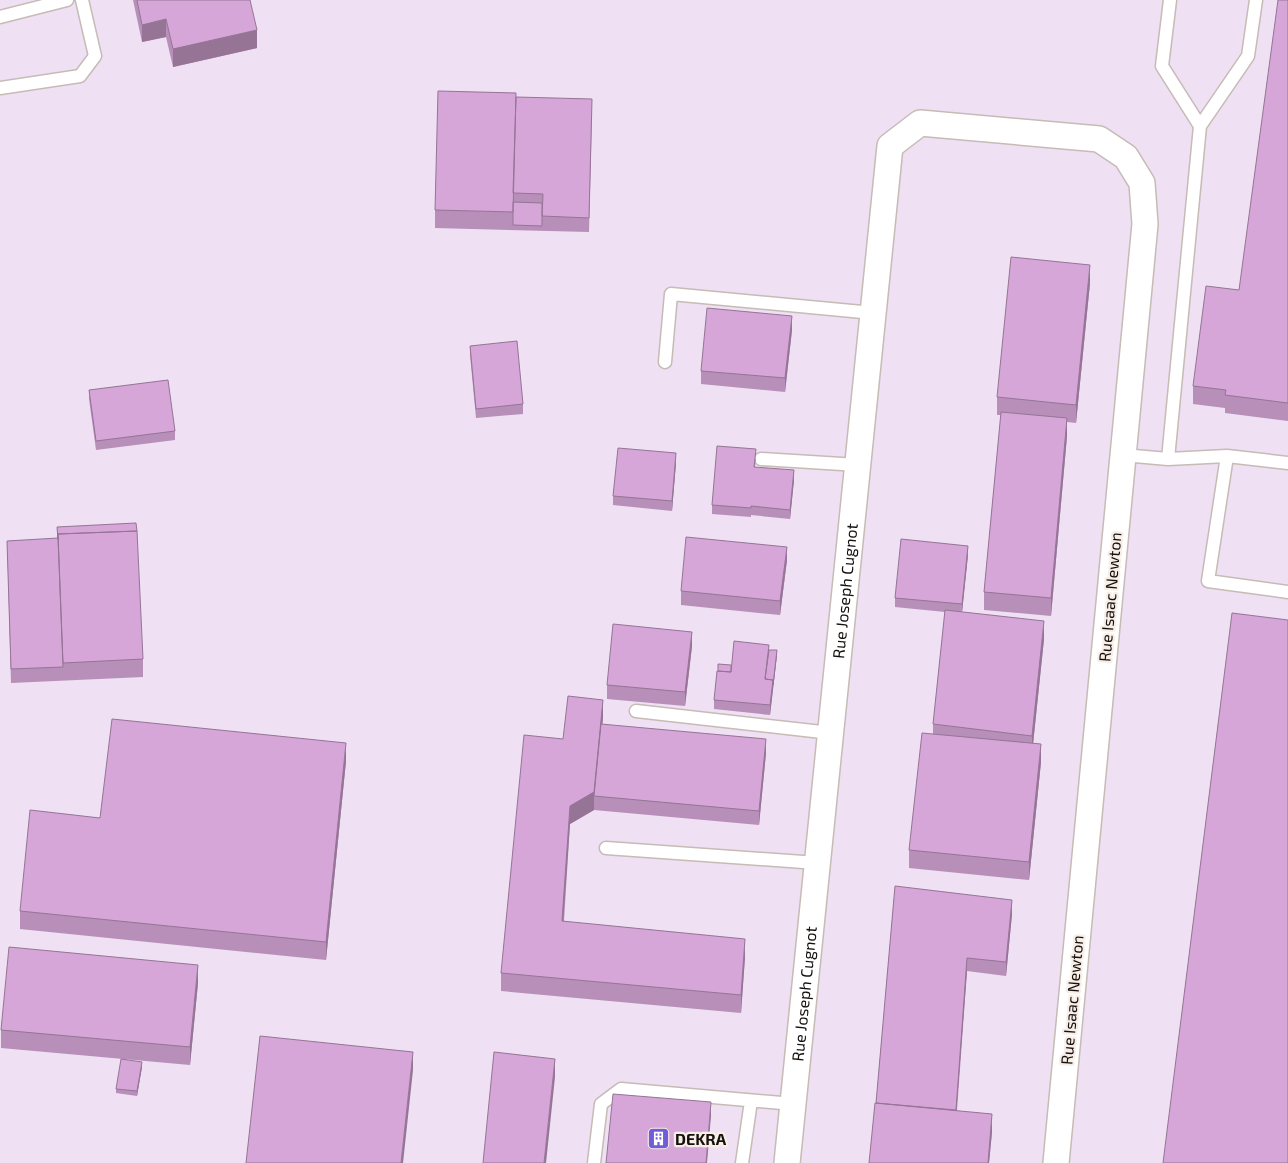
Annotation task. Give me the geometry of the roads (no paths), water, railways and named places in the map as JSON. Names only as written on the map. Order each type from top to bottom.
[{"type":"street","name":"Rue Joseph Cugnot","points":[[787,1163],[890,146],[920,123],[1009,131]]},
{"type":"street","name":"Rue Isaac Newton","points":[[1009,131],[1099,139],[1126,158],[1142,183],[1145,224],[1056,1163]]},
{"type":"lane","points":[[0,17],[67,0]]},
{"type":"lane","points":[[0,88],[80,76],[95,56],[82,0]]},
{"type":"lane","points":[[1170,0],[1162,66],[1200,126]]},
{"type":"lane","points":[[1168,459],[1200,126],[1248,56],[1256,0]]},
{"type":"lane","points":[[665,362],[672,294],[873,313]]},
{"type":"lane","points":[[1123,455],[1168,459],[1226,456],[1288,463]]},
{"type":"lane","points":[[1226,456],[1208,582],[1288,592]]},
{"type":"lane","points":[[761,459],[858,465]]},
{"type":"lane","points":[[636,711],[831,733]]},
{"type":"lane","points":[[606,848],[817,863]]},
{"type":"lane","points":[[594,1163],[601,1104],[621,1090],[793,1104]]},
{"type":"lane","points":[[742,1163],[751,1100]]},
{"type":"place","name":"DEKRA","points":[[659,1139]]}]
